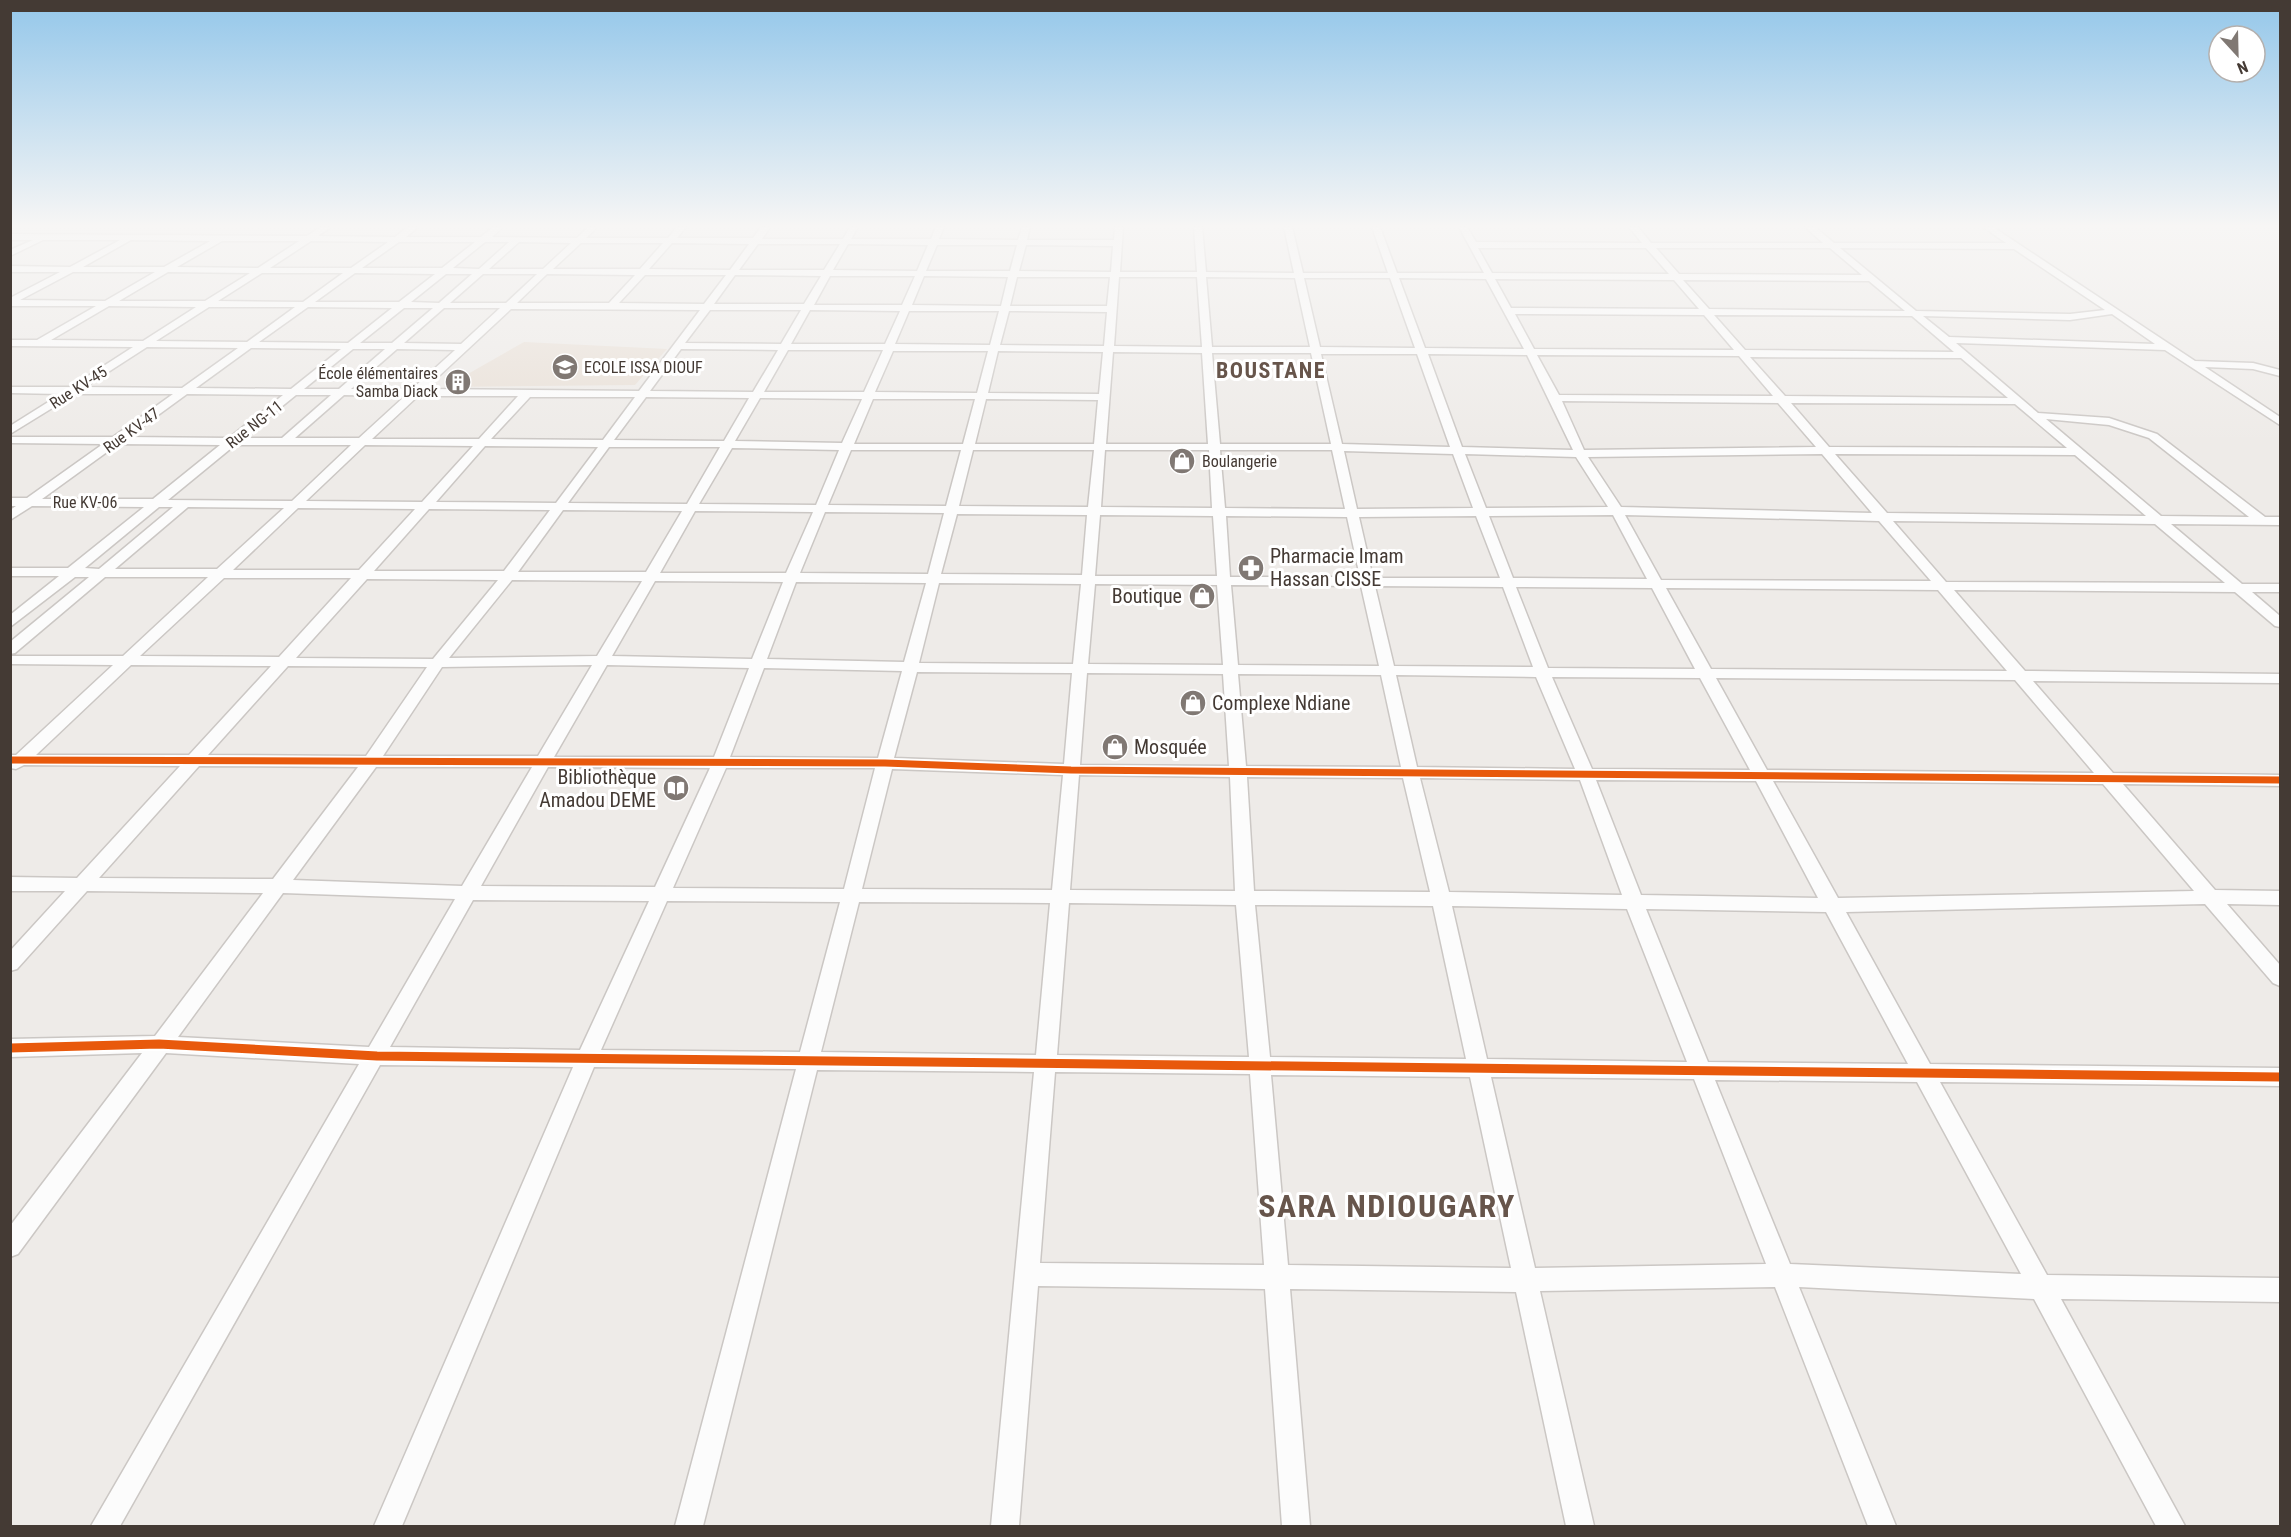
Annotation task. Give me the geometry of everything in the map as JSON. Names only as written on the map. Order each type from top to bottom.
[{"type":"street","points":[[38,343],[116,299]]},
{"type":"street","name":"Rue KV-45","points":[[10,430],[216,299]]},
{"type":"street","name":"Rue KV-47","points":[[10,516],[315,299]]},
{"type":"street","name":"Rue NG-11","points":[[10,623],[232,441],[412,299]]},
{"type":"street","points":[[285,441],[448,299]]},
{"type":"street","points":[[13,763],[516,299]]},
{"type":"street","points":[[612,306],[618,299]]},
{"type":"street","points":[[10,1246],[369,764],[437,663],[508,576],[713,299]]},
{"type":"street","points":[[105,1527],[470,893],[544,760],[653,577],[813,299]]},
{"type":"street","points":[[388,1527],[587,1058],[719,765],[791,578],[910,299]]},
{"type":"street","points":[[689,1527],[885,763],[1007,299]]},
{"type":"street","points":[[1005,1527],[1113,299]]},
{"type":"street","points":[[1204,299],[1245,898],[1296,1527]]},
{"type":"street","points":[[1303,299],[1410,772],[1441,899],[1476,1068],[1580,1527]]},
{"type":"street","points":[[1402,299],[1542,672],[1585,772],[1634,902],[1882,1527]]},
{"type":"street","points":[[1500,299],[1555,398],[1580,454],[1617,511],[2171,1527]]},
{"type":"street","points":[[1695,299],[2280,978]]},
{"type":"street","points":[[1894,299],[2280,623]]},
{"type":"street","points":[[2096,299],[2280,422]]},
{"type":"street","points":[[10,302],[1112,309]]},
{"type":"street","points":[[1507,311],[2085,316],[2115,311]]},
{"type":"street","points":[[1946,340],[2170,347]]},
{"type":"street","points":[[10,343],[464,347]]},
{"type":"street","points":[[678,346],[1961,355]]},
{"type":"street","points":[[2195,364],[2253,366],[2280,373]]},
{"type":"street","points":[[10,390],[1104,397]]},
{"type":"street","points":[[10,964],[527,393]]},
{"type":"street","points":[[1555,398],[2016,401]]},
{"type":"street","points":[[2034,416],[2080,417],[2142,431],[2153,436],[2262,520]]},
{"type":"street","points":[[10,440],[729,444],[845,447],[1337,447],[1580,454],[1825,450],[2076,452]]},
{"type":"street","name":"Rue KV-06","points":[[10,502],[1352,513],[1617,511],[1883,517],[2280,521]]},
{"type":"street","points":[[10,650],[185,503]]},
{"type":"street","points":[[10,572],[2280,588]]},
{"type":"street","points":[[10,660],[437,663],[602,660],[912,667],[2280,678]]},
{"type":"street","points":[[13,763],[369,764],[544,760],[719,765],[885,763],[1071,770],[1585,772],[1761,776],[2280,780]]},
{"type":"street","points":[[10,884],[278,886],[470,893],[1441,899],[1832,905],[2211,897],[2280,898]]},
{"type":"street","points":[[10,1048],[159,1044],[376,1056],[2280,1077]]},
{"type":"street","points":[[1027,1274],[1524,1280],[1782,1275],[2040,1287],[2280,1290]]},
{"type":"shaded area","name":"ECOLE ISSA DIOUF","points":[[524,342],[667,349],[635,385],[445,387]]},
{"type":"cycle path","points":[[10,760],[885,763],[1071,770],[2280,780]]},
{"type":"cycle path","points":[[10,1048],[159,1044],[377,1056],[2280,1077]]},
{"type":"place","name":"ECOLE ISSA DIOUF","points":[[565,367]]},
{"type":"place","name":"École élémentaires Samba Diack","points":[[458,382]]},
{"type":"place","name":"Boulangerie","points":[[1182,461]]},
{"type":"place","name":"Pharmacie Imam Hassan CISSE","points":[[1251,568]]},
{"type":"place","name":"Boutique","points":[[1202,596]]},
{"type":"place","name":"Complexe Ndiane","points":[[1193,703]]},
{"type":"place","name":"Mosquée","points":[[1115,747]]},
{"type":"place","name":"Bibliothèque Amadou DEME","points":[[676,788]]},
{"type":"district","name":"BOUSTANE","points":[[1271,370]]},
{"type":"district","name":"SARA NDIOUGARY","points":[[1387,1206]]}]
